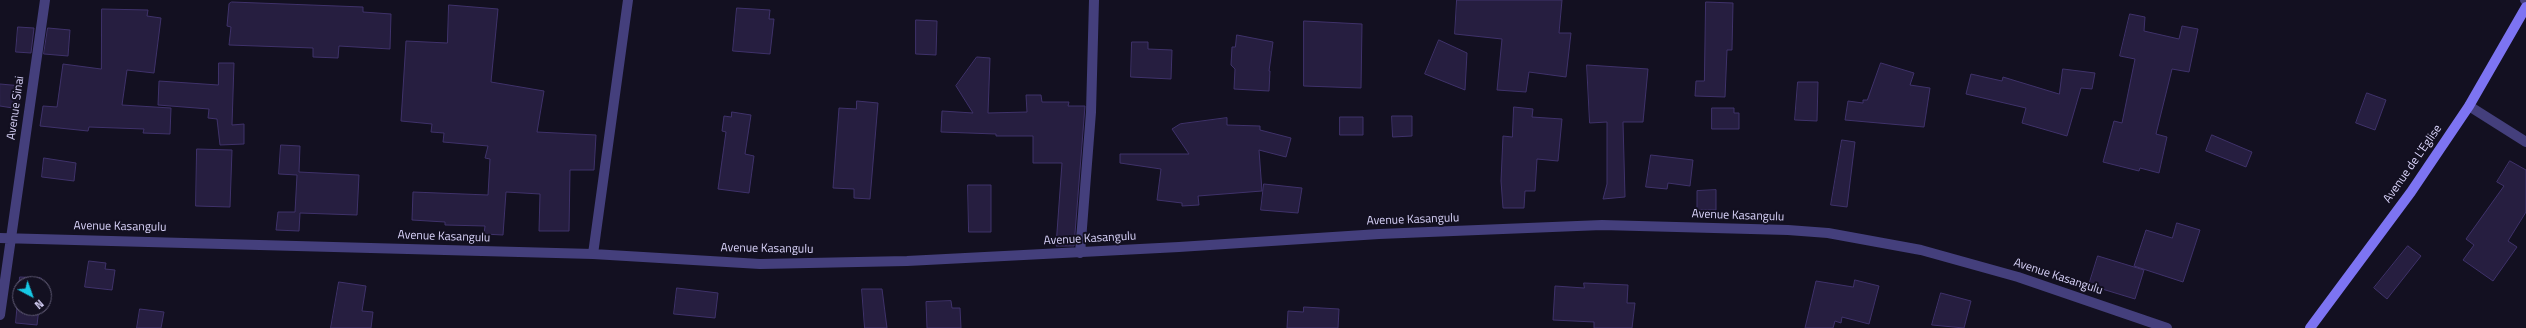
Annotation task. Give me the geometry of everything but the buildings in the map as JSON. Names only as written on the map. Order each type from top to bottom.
[{"type":"street","name":"Avenue Sinai","points":[[0,315],[5,238],[45,0]]},
{"type":"street","points":[[593,254],[628,0]]},
{"type":"street","points":[[1080,253],[1090,119],[1094,0]]},
{"type":"street","name":"Avenue de L'Eglise","points":[[2310,328],[2411,192],[2469,106],[2526,7]]},
{"type":"street","points":[[2469,106],[2526,142]]},
{"type":"street","name":"Avenue Kasangulu","points":[[5,238],[593,254],[760,264],[907,261],[1080,253],[1379,234],[1602,225],[1788,230],[1828,233],[1921,250],[2018,278],[2167,328]]}]
